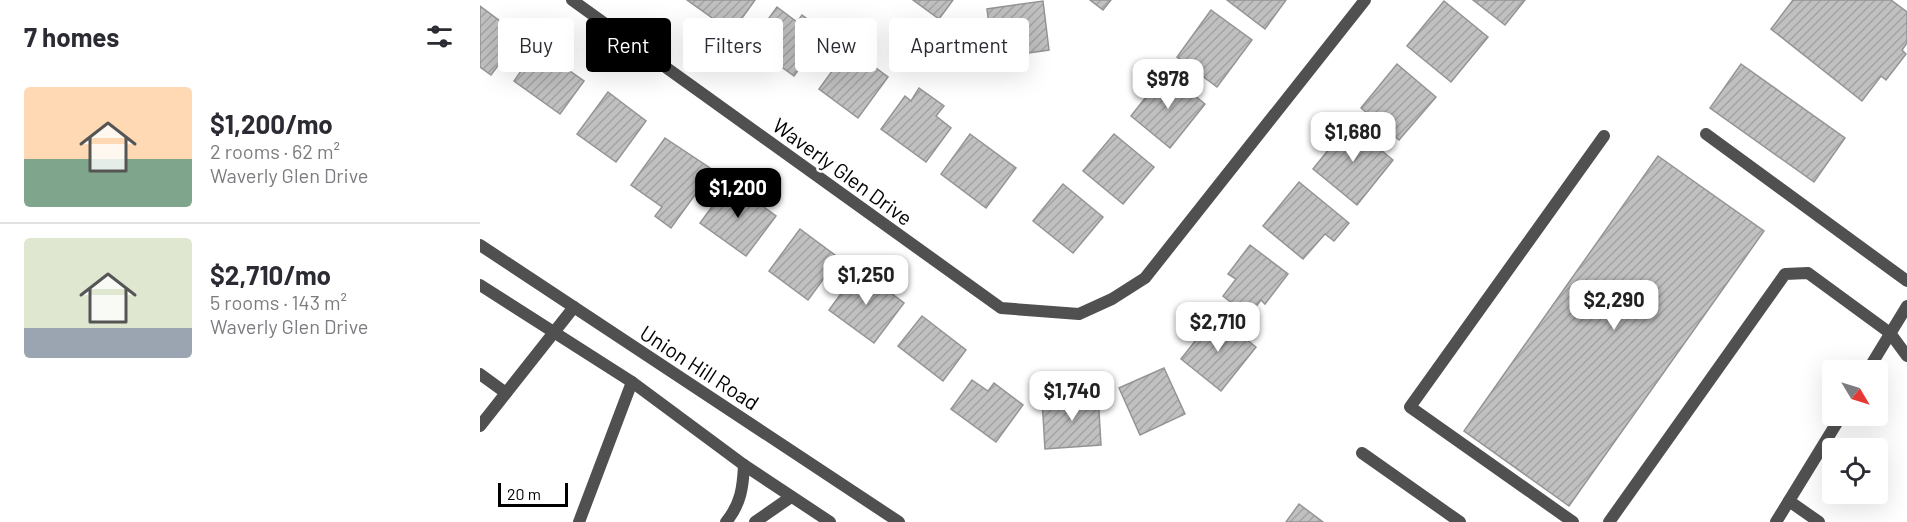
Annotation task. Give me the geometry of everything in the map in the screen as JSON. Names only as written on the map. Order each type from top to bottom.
[{"type":"street","name":"Waverly Glen Drive","points":[[572,0],[1001,308],[1079,314],[1112,299],[1145,278],[1365,0]]},
{"type":"street","points":[[1706,134],[1907,281]]},
{"type":"street","points":[[1573,522],[1410,406],[1604,136]]},
{"type":"street","name":"Union Hill Road","points":[[480,245],[899,522]]},
{"type":"street","points":[[1609,522],[1785,273],[1808,273],[1890,333],[1907,356]]},
{"type":"street","points":[[480,285],[632,382],[744,465],[830,522]]},
{"type":"street","points":[[1874,360],[1907,306]]},
{"type":"street","points":[[480,426],[574,307]]},
{"type":"street","points":[[480,374],[506,393]]},
{"type":"street","points":[[579,522],[632,382]]},
{"type":"street","points":[[1776,522],[1835,426]]},
{"type":"street","points":[[1362,453],[1460,522]]},
{"type":"street","points":[[726,522],[743,489],[744,465]]},
{"type":"street","points":[[755,522],[791,496]]},
{"type":"street","points":[[1789,501],[1819,522]]},
{"type":"building","points":[[687,0],[755,0],[742,18],[712,18]]},
{"type":"building","points":[[913,0],[953,0],[938,18]]},
{"type":"building","points":[[1090,0],[1111,0],[1103,10]]},
{"type":"building","points":[[1227,0],[1286,0],[1265,29]]},
{"type":"building","points":[[1473,0],[1525,0],[1505,25]]},
{"type":"building","points":[[1793,0],[1891,0],[1907,12],[1907,43],[1902,50],[1906,54],[1886,80],[1881,76],[1862,101],[1771,29]]},
{"type":"building","points":[[1043,1],[1049,50],[1029,53],[1029,18],[988,18],[987,9]]},
{"type":"building","points":[[1444,1],[1488,37],[1451,82],[1407,46]]},
{"type":"building","points":[[480,6],[498,20],[498,66],[491,75],[480,67]]},
{"type":"building","points":[[777,7],[795,20],[795,72],[797,72],[794,76],[783,68],[783,18],[769,18]]},
{"type":"building","points":[[1211,10],[1252,40],[1217,87],[1177,57]]},
{"type":"building","points":[[1397,64],[1436,97],[1399,140],[1361,108]]},
{"type":"building","points":[[1741,64],[1845,138],[1814,182],[1710,108]]},
{"type":"building","points":[[877,69],[888,77],[858,118],[819,89],[831,72],[877,72]]},
{"type":"building","points":[[520,72],[571,72],[584,81],[560,114],[514,81]]},
{"type":"building","points":[[1166,72],[1205,104],[1170,148],[1131,116]]},
{"type":"building","points":[[919,88],[944,106],[936,116],[951,128],[926,162],[881,129],[905,96],[911,101]]},
{"type":"building","points":[[608,92],[646,121],[616,162],[577,134]]},
{"type":"building","points":[[1346,121],[1393,160],[1357,205],[1313,169],[1334,143],[1331,140]]},
{"type":"building","points":[[970,134],[1016,168],[986,208],[941,174]]},
{"type":"building","points":[[1114,134],[1154,167],[1123,204],[1083,171]]},
{"type":"building","points":[[665,138],[713,170],[671,228],[655,216],[662,207],[631,185]]},
{"type":"building","points":[[1658,156],[1764,231],[1569,506],[1464,431]]},
{"type":"building","points":[[730,182],[776,216],[746,256],[700,223]]},
{"type":"building","points":[[1299,182],[1349,223],[1334,241],[1325,234],[1303,259],[1263,226]]},
{"type":"building","points":[[1063,184],[1103,217],[1073,253],[1033,221]]},
{"type":"building","points":[[800,229],[839,258],[808,300],[769,271]]},
{"type":"building","points":[[1250,245],[1288,274],[1265,304],[1261,300],[1249,316],[1223,296],[1236,279],[1228,274]]},
{"type":"building","points":[[859,269],[904,303],[874,343],[829,310]]},
{"type":"building","points":[[1216,315],[1256,347],[1221,391],[1181,359]]},
{"type":"building","points":[[922,316],[966,350],[943,381],[898,346]]},
{"type":"building","points":[[1164,368],[1185,414],[1140,435],[1119,388]]},
{"type":"building","points":[[972,380],[988,391],[994,383],[1023,405],[996,442],[951,409]]},
{"type":"building","points":[[1098,395],[1101,445],[1045,449],[1042,399]]},
{"type":"building","points":[[1299,504],[1323,522],[1286,522]]}]
